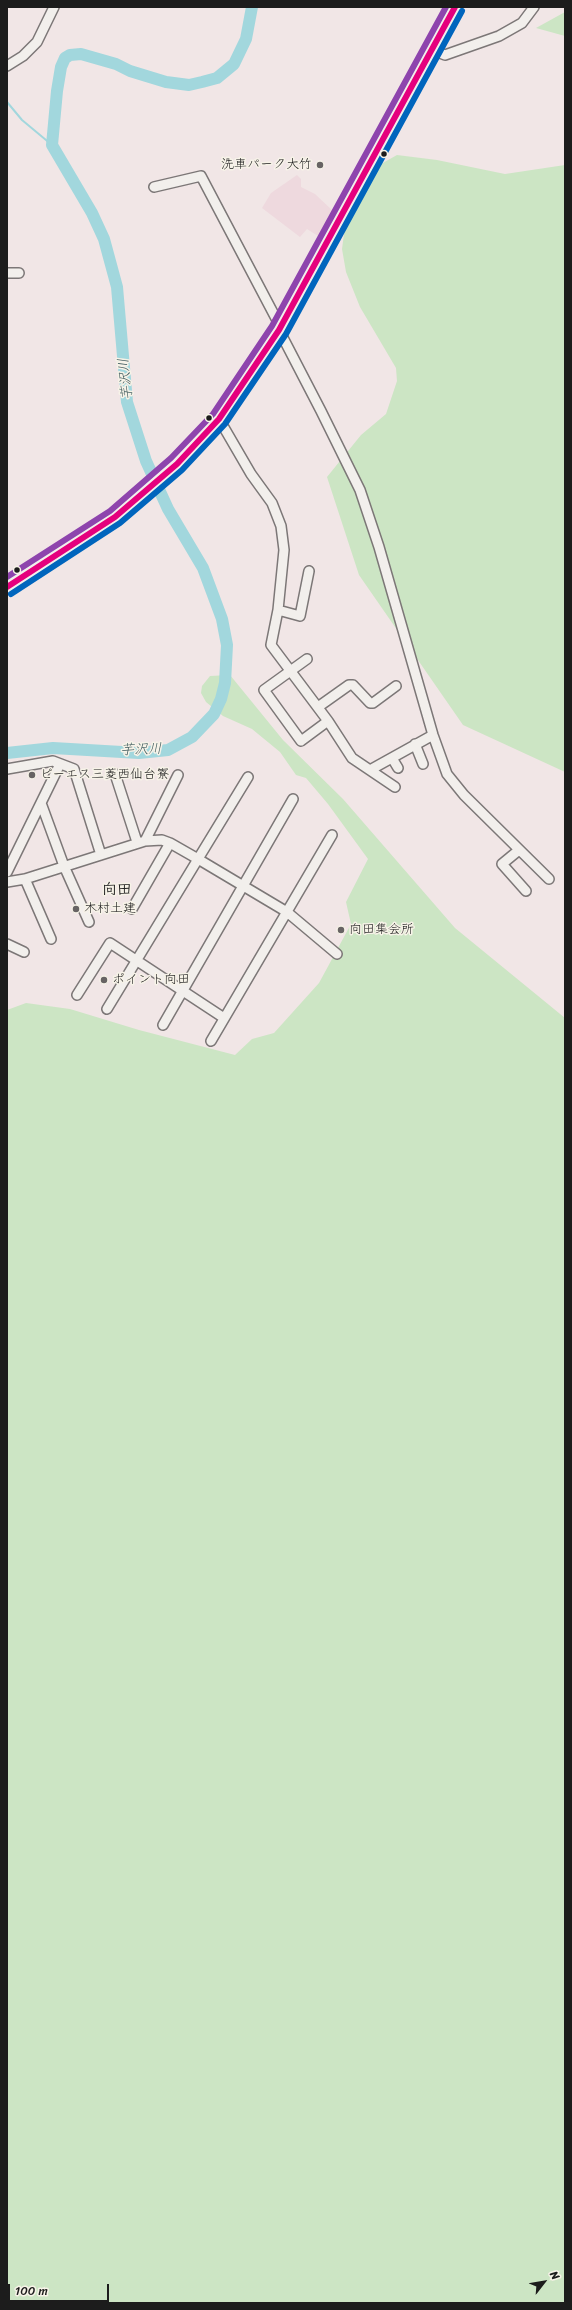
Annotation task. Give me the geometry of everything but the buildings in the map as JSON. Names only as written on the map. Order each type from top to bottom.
[{"type":"highway","points":[[7,587],[115,517],[177,464],[219,419],[280,328],[455,7]]},
{"type":"street","points":[[7,66],[23,56],[37,42],[54,7]]},
{"type":"street","points":[[432,50],[445,55],[499,36],[522,23],[534,7]]},
{"type":"street","points":[[154,187],[201,176],[280,328],[360,490],[377,541],[433,735],[447,774],[454,785],[549,879]]},
{"type":"street","points":[[7,273],[19,273]]},
{"type":"street","points":[[219,419],[251,474],[272,503],[282,526],[284,550],[278,610],[271,645],[328,721],[352,758],[395,787]]},
{"type":"street","points":[[278,610],[300,616],[309,571]]},
{"type":"street","points":[[307,659],[264,690],[301,741],[328,721]]},
{"type":"street","points":[[318,708],[349,685],[353,685],[370,703],[373,703],[396,686]]},
{"type":"street","points":[[370,770],[433,735]]},
{"type":"street","points":[[415,744],[423,764]]},
{"type":"street","points":[[392,758],[398,768]]},
{"type":"street","points":[[7,769],[53,761],[74,769],[101,855]]},
{"type":"street","points":[[7,872],[60,764]]},
{"type":"street","points":[[115,774],[141,842]]},
{"type":"street","points":[[141,842],[178,775]]},
{"type":"street","points":[[107,1009],[248,777]]},
{"type":"street","points":[[163,1025],[293,799]]},
{"type":"street","points":[[41,803],[64,866],[90,922]]},
{"type":"street","points":[[211,1041],[332,835]]},
{"type":"street","points":[[7,882],[25,878],[141,842],[162,840],[170,843],[244,885],[287,912],[337,954]]},
{"type":"street","points":[[132,908],[170,843]]},
{"type":"street","points":[[519,850],[502,864],[526,891]]},
{"type":"street","points":[[25,878],[51,939]]},
{"type":"street","points":[[77,995],[110,943],[182,992],[224,1018]]},
{"type":"street","points":[[7,944],[24,952]]},
{"type":"shaded area","points":[[297,175],[301,179],[301,187],[315,194],[333,211],[318,236],[307,229],[300,237],[262,208],[271,193]]},
{"type":"green space","points":[[565,12],[565,36],[536,28]]},
{"type":"green space","points":[[397,155],[437,160],[505,174],[565,165],[565,772],[463,725],[359,575],[327,477],[361,435],[386,414],[397,381],[396,368],[360,307],[346,272],[342,249],[347,211],[364,180],[381,164]]},
{"type":"green space","points":[[230,675],[283,740],[343,799],[455,928],[565,1018],[565,2303],[7,2303],[7,1010],[26,1003],[70,1009],[139,1030],[235,1055],[252,1039],[274,1033],[319,983],[351,924],[346,902],[368,859],[328,804],[306,778],[296,775],[280,752],[252,729],[223,716],[206,702],[201,693],[202,686],[210,676]]},
{"type":"waterway","name":"芋沢川","points":[[7,753],[53,748],[139,753],[168,750],[192,737],[214,714],[221,699],[225,683],[227,645],[222,619],[203,568],[168,509],[146,461],[127,402],[117,287],[104,239],[92,213],[52,145],[57,91],[61,67],[65,58],[70,55],[81,54],[116,64],[130,71],[166,82],[189,85],[217,78],[234,64],[246,39],[252,7]]},
{"type":"waterway","points":[[7,102],[22,120],[52,145]]},
{"type":"transit line","points":[[7,577],[110,511],[171,458],[213,414],[272,326],[446,7]]},
{"type":"transit line","points":[[7,587],[115,517],[177,464],[219,419],[279,330],[455,7]]},
{"type":"transit line","points":[[11,594],[120,523],[182,470],[225,424],[286,334],[462,11]]},
{"type":"place","name":"洗車パーク大竹","points":[[320,165]]},
{"type":"place","name":"ピーエス三菱西仙台寮","points":[[32,775]]},
{"type":"place","name":"木村土建","points":[[76,909]]},
{"type":"place","name":"向田集会所","points":[[341,930]]},
{"type":"place","name":"ポイント向田","points":[[104,980]]},
{"type":"district","name":"向田","points":[[117,890]]}]
